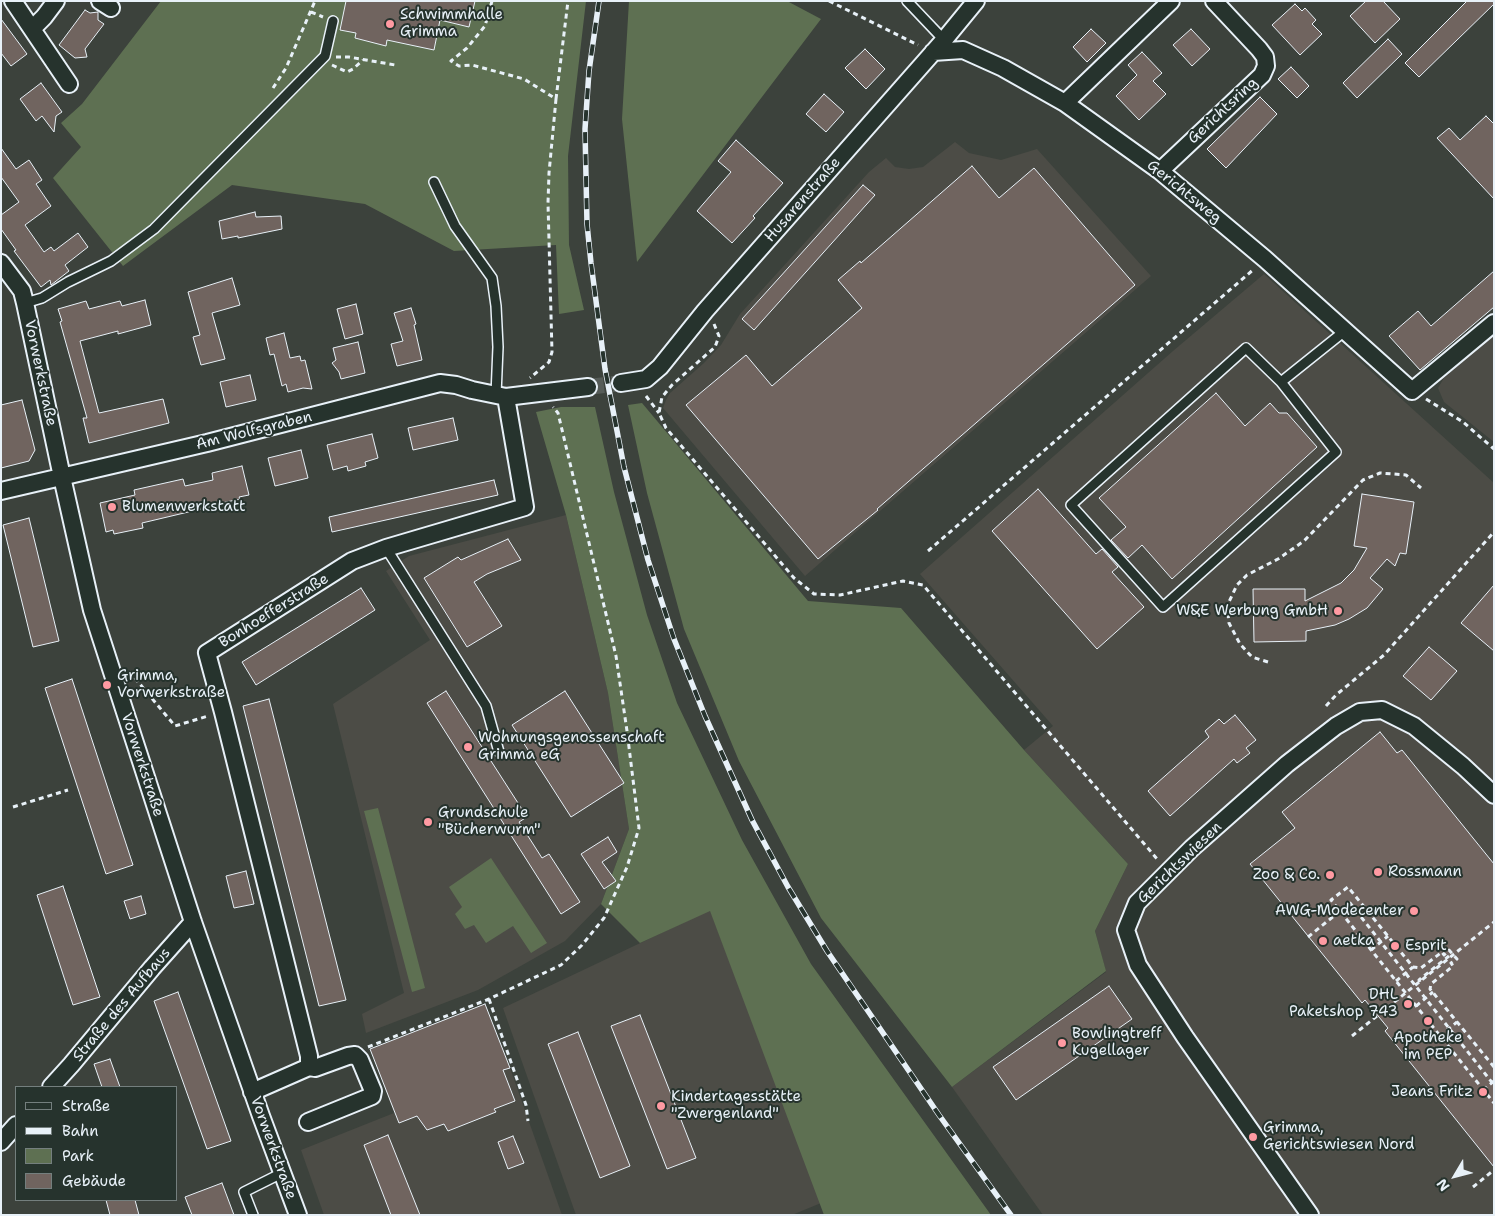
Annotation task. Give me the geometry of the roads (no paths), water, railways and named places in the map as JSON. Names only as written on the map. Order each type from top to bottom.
[{"type":"street","points":[[13,1],[69,84]]},
{"type":"street","points":[[32,28],[44,17],[56,1]]},
{"type":"street","name":"Husarenstraße","points":[[621,383],[637,382],[646,379],[652,374],[976,1]]},
{"type":"street","points":[[1065,103],[1171,1]]},
{"type":"street","name":"Gerichtsring","points":[[1160,171],[1262,75],[1266,66],[1265,57],[1260,49],[1214,1]]},
{"type":"street","name":"Gerichtsweg","points":[[933,52],[963,50],[1003,68],[1065,103],[1160,171],[1265,259],[1412,391],[1494,323]]},
{"type":"street","name":"Vorwerkstraße","points":[[1,263],[22,290],[26,303],[92,610],[193,922],[252,1092],[298,1215]]},
{"type":"street","name":"Am Wolfsgraben","points":[[1,491],[207,443],[440,383],[501,396]]},
{"type":"street","points":[[501,396],[588,387]]},
{"type":"street","name":"Bonhoefferstraße","points":[[308,1067],[309,1056],[207,653],[352,561],[386,548],[525,507],[501,396]]},
{"type":"street","name":"Gerichtswiesen","points":[[1310,1215],[1185,1037],[1138,965],[1126,930],[1137,903],[1192,848],[1287,764],[1336,726],[1360,712],[1382,710],[1414,726],[1463,766],[1494,795]]},
{"type":"street","name":"Straße des Aufbaus","points":[[52,1086],[72,1065],[152,968],[193,922]]},
{"type":"street","points":[[252,1092],[308,1067],[315,1068],[355,1056],[360,1060],[372,1091],[372,1096],[308,1122]]},
{"type":"street","points":[[1,1142],[15,1127]]},
{"type":"lane","points":[[907,1],[944,40]]},
{"type":"lane","name":"Vorwerkstraße","points":[[26,303],[42,298],[68,282],[111,261],[154,229],[322,59],[333,21]]},
{"type":"lane","points":[[434,182],[455,226],[492,278],[496,306],[501,396]]},
{"type":"lane","points":[[1281,382],[1346,330]]},
{"type":"lane","points":[[1246,348],[1281,382],[1336,452],[1163,607],[1071,505],[1246,348]]},
{"type":"lane","points":[[386,548],[486,706],[499,752]]},
{"type":"lane","points":[[253,1215],[244,1192],[282,1173]]},
{"type":"tunnel","points":[[588,387],[621,383]]},
{"type":"railway","points":[[599,1],[589,71],[585,129],[587,224],[591,263],[605,369],[624,467],[648,560],[674,639],[705,716],[752,820],[788,887],[827,951],[939,1115],[1011,1215]]},
{"type":"place","name":"Schwimmhalle Grimma","points":[[390,24]]},
{"type":"place","name":"Blumenwerkstatt","points":[[112,507]]},
{"type":"place","name":"W&E Werbung GmbH","points":[[1338,611]]},
{"type":"place","name":"Grimma, Vorwerkstraße","points":[[107,685]]},
{"type":"place","name":"Wohnungsgenossenschaft Grimma eG","points":[[468,747]]},
{"type":"place","name":"Grundschule \"Bücherwurm\"","points":[[428,822]]},
{"type":"place","name":"Rossmann","points":[[1378,872]]},
{"type":"place","name":"Zoo & Co.","points":[[1330,875]]},
{"type":"place","name":"AWG-Modecenter","points":[[1414,911]]},
{"type":"place","name":"aetka","points":[[1323,941]]},
{"type":"place","name":"Esprit","points":[[1395,946]]},
{"type":"place","name":"DHL Paketshop 743","points":[[1408,1004]]},
{"type":"place","name":"Apotheke im PEP","points":[[1428,1021]]},
{"type":"place","name":"Bowlingtreff Kugellager","points":[[1062,1043]]},
{"type":"place","name":"Jeans Fritz","points":[[1483,1092]]},
{"type":"place","name":"Kindertagesstätte \"Zwergenland\"","points":[[661,1106]]},
{"type":"place","name":"Grimma, Gerichtswiesen Nord","points":[[1253,1137]]}]
